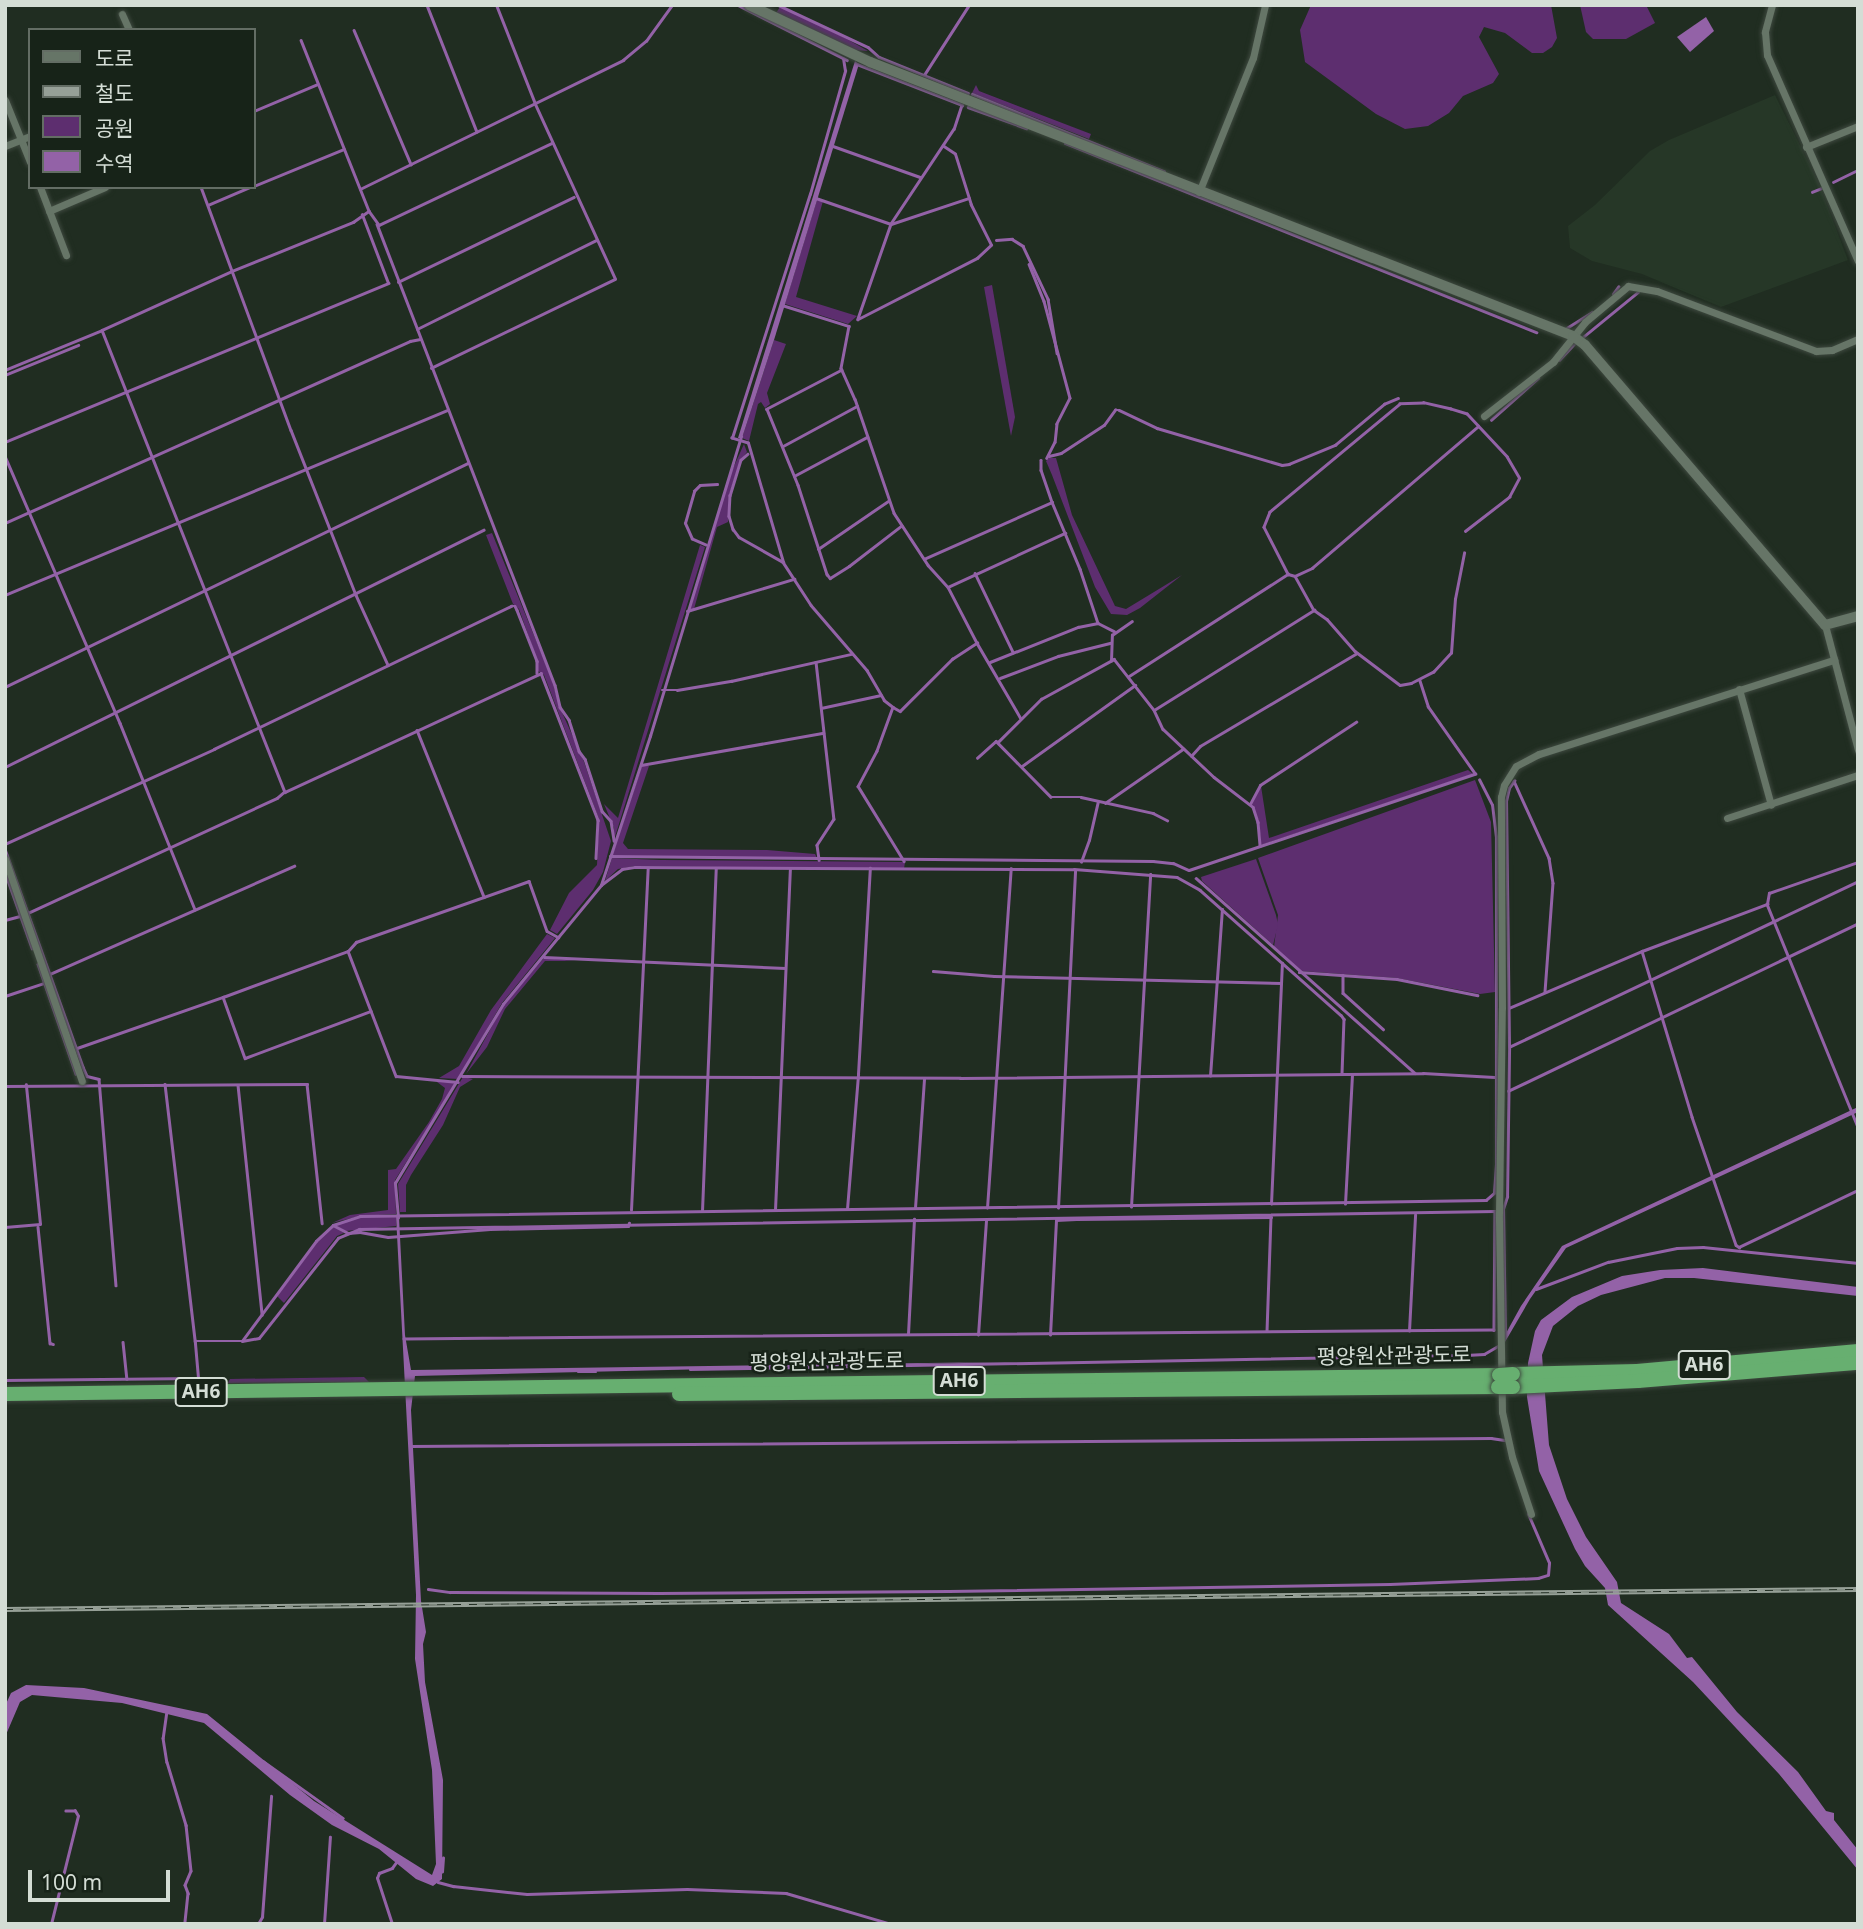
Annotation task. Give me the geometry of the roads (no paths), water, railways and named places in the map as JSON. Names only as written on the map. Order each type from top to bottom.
[{"type":"highway","name":"평양원산관광도로","points":[[5,1394],[396,1393],[1512,1381],[1550,1380],[1858,1351]]},
{"type":"highway","points":[[1550,1380],[1858,1363]]},
{"type":"highway","points":[[5,1402],[396,1393]]},
{"type":"street","points":[[749,5],[780,22],[870,62],[1573,336],[1585,345],[1825,625],[1858,750]]},
{"type":"street","points":[[1199,192],[1253,58],[1265,5]]},
{"type":"street","points":[[1772,5],[1765,32],[1768,55],[1858,261]]},
{"type":"street","points":[[122,14],[128,28]]},
{"type":"street","points":[[5,100],[28,156]]},
{"type":"street","points":[[1806,147],[1858,126]]},
{"type":"street","points":[[5,146],[28,137]]},
{"type":"street","points":[[41,189],[66,255]]},
{"type":"street","points":[[49,211],[100,189]]},
{"type":"street","points":[[1483,416],[1553,362],[1585,321],[1628,286],[1637,285],[1816,351],[1832,351],[1858,339]]},
{"type":"street","points":[[1825,625],[1858,616]]},
{"type":"street","points":[[1531,1514],[1512,1457],[1502,1412],[1499,1213],[1503,1008],[1501,797],[1504,785],[1516,766],[1539,754],[1834,660]]},
{"type":"street","points":[[1739,689],[1772,805]]},
{"type":"street","points":[[1727,818],[1858,775]]},
{"type":"street","points":[[5,859],[82,1082]]},
{"type":"water","points":[[1706,17],[1714,31],[1690,52],[1677,37]]},
{"type":"water","points":[[855,61],[859,64],[774,340],[742,438],[738,438]]},
{"type":"water","points":[[1858,1107],[1858,1112],[1566,1248],[1530,1299],[1505,1342],[1505,1335],[1521,1306],[1562,1246]]},
{"type":"water","points":[[396,1216],[399,1217],[405,1335],[411,1370],[1000,1362],[415,1376],[411,1410],[421,1601],[426,1632],[423,1644],[425,1682],[443,1780],[442,1879],[433,1886],[416,1879],[379,1849],[332,1825],[290,1795],[204,1723],[122,1703],[32,1695],[20,1702],[5,1737],[5,1706],[11,1693],[26,1685],[84,1688],[207,1714],[314,1801],[432,1875],[436,1864],[432,1770],[415,1659],[416,1595]]},
{"type":"water","points":[[1703,1268],[1858,1287],[1858,1296],[1694,1278],[1665,1278],[1601,1295],[1578,1306],[1553,1326],[1542,1355],[1549,1445],[1567,1499],[1586,1537],[1617,1582],[1621,1603],[1669,1634],[1687,1658],[1692,1657],[1737,1712],[1798,1772],[1826,1811],[1834,1813],[1834,1820],[1858,1850],[1858,1870],[1779,1774],[1693,1682],[1608,1605],[1605,1588],[1585,1566],[1575,1549],[1539,1471],[1527,1397],[1528,1363],[1535,1331],[1541,1320],[1572,1297],[1622,1276],[1660,1270]]},
{"type":"waterway","points":[[427,5],[477,132]]},
{"type":"waterway","points":[[431,368],[615,279],[535,104],[496,5]]},
{"type":"waterway","points":[[360,189],[623,60],[646,41],[672,5]]},
{"type":"waterway","points":[[738,5],[847,60]]},
{"type":"waterway","points":[[778,5],[868,47],[879,57],[968,93]]},
{"type":"waterway","points":[[924,75],[969,5]]},
{"type":"waterway","points":[[354,30],[411,164]]},
{"type":"waterway","points":[[301,40],[369,211]]},
{"type":"waterway","points":[[783,562],[748,443],[732,438],[810,194],[845,71],[843,59]]},
{"type":"waterway","points":[[857,64],[962,105],[954,129],[891,224],[858,319],[977,258],[991,245],[971,205],[955,154],[943,146]]},
{"type":"waterway","points":[[256,110],[318,84]]},
{"type":"waterway","points":[[972,94],[1164,171]]},
{"type":"waterway","points":[[968,107],[1026,128]]},
{"type":"waterway","points":[[102,330],[232,271],[353,222],[369,211],[379,225],[552,143]]},
{"type":"waterway","points":[[1065,143],[1536,332]]},
{"type":"waterway","points":[[833,146],[920,177]]},
{"type":"waterway","points":[[256,185],[344,149]]},
{"type":"waterway","points":[[1833,182],[1858,170]]},
{"type":"waterway","points":[[1812,192],[1822,188]]},
{"type":"waterway","points":[[202,189],[291,430],[356,595],[388,665]]},
{"type":"waterway","points":[[208,205],[245,189]]},
{"type":"waterway","points":[[398,282],[574,197]]},
{"type":"waterway","points":[[816,198],[891,224],[969,198]]},
{"type":"waterway","points":[[5,442],[388,283],[362,215]]},
{"type":"waterway","points":[[377,224],[555,685],[560,707],[569,720],[579,751],[585,759],[602,811],[611,821],[614,841]]},
{"type":"waterway","points":[[996,240],[1012,239],[1023,246],[1048,299],[1057,353]]},
{"type":"waterway","points":[[417,329],[596,240]]},
{"type":"waterway","points":[[1029,264],[1044,301],[1070,398],[1057,424],[1055,442],[1047,458]]},
{"type":"waterway","points":[[1613,294],[1618,287]]},
{"type":"waterway","points":[[1583,337],[1638,292]]},
{"type":"waterway","points":[[782,305],[849,326],[841,368],[855,399],[894,513],[928,565],[948,587],[977,643]]},
{"type":"waterway","points":[[1565,329],[1592,312]]},
{"type":"waterway","points":[[5,370],[102,330],[285,792],[541,673],[598,820],[596,858]]},
{"type":"waterway","points":[[5,523],[410,341],[420,339]]},
{"type":"waterway","points":[[1559,360],[1574,344]]},
{"type":"waterway","points":[[5,375],[78,345]]},
{"type":"waterway","points":[[842,370],[767,409],[798,485],[827,574],[830,578],[849,566],[901,526]]},
{"type":"waterway","points":[[1491,420],[1538,378]]},
{"type":"waterway","points":[[1049,456],[1061,453],[1104,425],[1115,410],[1119,410],[1157,428],[1282,465],[1289,464],[1335,445],[1384,404],[1398,398]]},
{"type":"waterway","points":[[1295,576],[1312,568],[1478,426],[1467,414],[1451,409],[1424,403],[1400,404],[1270,512],[1264,527],[1288,574],[1295,576],[1314,610],[1327,619],[1355,651],[1400,685],[1411,683],[1433,672],[1451,653],[1455,599],[1464,553]]},
{"type":"waterway","points":[[783,446],[857,406]]},
{"type":"waterway","points":[[5,595],[448,410]]},
{"type":"waterway","points":[[1465,531],[1509,497],[1519,478],[1507,457],[1478,426]]},
{"type":"waterway","points":[[398,1218],[395,1183],[503,1004],[601,885],[650,736],[741,436]]},
{"type":"waterway","points":[[794,476],[867,437]]},
{"type":"waterway","points":[[748,454],[741,460],[730,495],[729,516],[733,529],[739,537],[783,562],[811,605],[867,670],[884,700],[893,707],[877,751],[858,786],[904,861]]},
{"type":"waterway","points":[[5,456],[120,723],[195,910]]},
{"type":"waterway","points":[[1041,460],[1041,470],[1052,502],[1080,569],[1098,623]]},
{"type":"waterway","points":[[5,687],[468,463]]},
{"type":"waterway","points":[[706,545],[692,539],[685,523],[694,491],[700,485],[717,484]]},
{"type":"waterway","points":[[818,549],[888,501]]},
{"type":"waterway","points":[[924,559],[1052,502]]},
{"type":"waterway","points":[[5,767],[483,530]]},
{"type":"waterway","points":[[948,587],[1065,533]]},
{"type":"waterway","points":[[975,573],[1013,652]]},
{"type":"waterway","points":[[1129,676],[1288,574]]},
{"type":"waterway","points":[[687,611],[794,579]]},
{"type":"waterway","points":[[5,844],[214,749],[511,606],[515,606],[517,610],[537,661],[537,673]]},
{"type":"waterway","points":[[1154,710],[1314,610]]},
{"type":"waterway","points":[[1111,661],[1112,635],[1132,621]]},
{"type":"waterway","points":[[990,662],[1078,627],[1098,623],[1114,631]]},
{"type":"waterway","points":[[893,707],[900,711],[952,659],[977,643],[1020,717]]},
{"type":"waterway","points":[[1000,678],[1058,656],[1110,643]]},
{"type":"waterway","points":[[1191,756],[1200,746],[1357,653]]},
{"type":"waterway","points":[[662,690],[731,681],[851,654]]},
{"type":"waterway","points":[[998,742],[1041,699],[1114,659],[1154,710],[1163,729],[1214,777],[1253,807],[1258,822],[1260,846]]},
{"type":"waterway","points":[[816,662],[834,819],[817,845],[819,860]]},
{"type":"waterway","points":[[610,856],[1153,861],[1173,863],[1189,870],[1475,774],[1428,707],[1419,680]]},
{"type":"waterway","points":[[1022,766],[1135,685]]},
{"type":"waterway","points":[[821,708],[881,695]]},
{"type":"waterway","points":[[1250,804],[1260,785],[1356,722]]},
{"type":"waterway","points":[[417,730],[484,897]]},
{"type":"waterway","points":[[641,765],[823,733]]},
{"type":"waterway","points":[[977,758],[996,741],[1051,797],[1081,797],[1153,813],[1167,820]]},
{"type":"waterway","points":[[1105,803],[1183,749]]},
{"type":"waterway","points":[[5,1380],[198,1378],[195,1341],[242,1341],[316,1241],[333,1225],[360,1216],[1486,1200],[1494,1193],[1496,1164],[1496,837],[1492,805],[1479,780]]},
{"type":"waterway","points":[[1505,1336],[1503,1209],[1507,1197],[1509,1047],[1506,801],[1514,781],[1549,858],[1553,883],[1545,992]]},
{"type":"waterway","points":[[28,913],[277,798],[284,792]]},
{"type":"waterway","points":[[1081,862],[1098,802]]},
{"type":"waterway","points":[[5,849],[83,1067],[87,1076],[99,1079],[116,1285]]},
{"type":"waterway","points":[[1509,1008],[1642,951],[1767,904],[1769,893],[1858,862]]},
{"type":"waterway","points":[[50,974],[294,866]]},
{"type":"waterway","points":[[601,885],[622,869],[635,867],[1074,869],[1177,877],[1200,890],[1341,1015],[1344,1019],[1342,1074]]},
{"type":"waterway","points":[[631,1210],[648,868]]},
{"type":"waterway","points":[[847,1209],[870,868]]},
{"type":"waterway","points":[[702,1211],[716,869]]},
{"type":"waterway","points":[[775,1210],[790,869]]},
{"type":"waterway","points":[[987,1208],[1011,869]]},
{"type":"waterway","points":[[1058,1208],[1075,870]]},
{"type":"waterway","points":[[5,872],[32,948]]},
{"type":"waterway","points":[[1131,1207],[1150,875]]},
{"type":"waterway","points":[[1196,878],[1415,1073]]},
{"type":"waterway","points":[[348,951],[356,942],[529,881],[547,931],[558,937]]},
{"type":"waterway","points":[[1509,1047],[1858,881]]},
{"type":"waterway","points":[[1767,904],[1858,1127]]},
{"type":"waterway","points":[[1210,1076],[1222,909]]},
{"type":"waterway","points":[[5,920],[20,916]]},
{"type":"waterway","points":[[1508,1091],[1858,923]]},
{"type":"waterway","points":[[223,997],[348,951],[396,1076],[458,1082]]},
{"type":"waterway","points":[[1642,951],[1692,1117],[1736,1245],[1739,1247],[1858,1190]]},
{"type":"waterway","points":[[544,957],[785,968]]},
{"type":"waterway","points":[[1271,1204],[1282,963]]},
{"type":"waterway","points":[[38,964],[76,1074]]},
{"type":"waterway","points":[[933,971],[994,976],[1281,983]]},
{"type":"waterway","points":[[1299,972],[1397,979],[1477,995]]},
{"type":"waterway","points":[[1343,975],[1343,993],[1383,1029]]},
{"type":"waterway","points":[[5,996],[44,983]]},
{"type":"waterway","points":[[77,1048],[223,997],[245,1058],[371,1011]]},
{"type":"waterway","points":[[462,1076],[960,1078],[1423,1073],[1494,1077]]},
{"type":"waterway","points":[[1345,1204],[1352,1075]]},
{"type":"waterway","points":[[915,1208],[924,1079]]},
{"type":"waterway","points":[[165,1084],[195,1341]]},
{"type":"waterway","points":[[5,1086],[307,1084],[322,1223]]},
{"type":"waterway","points":[[5,1227],[40,1224],[26,1085]]},
{"type":"waterway","points":[[238,1085],[262,1315]]},
{"type":"waterway","points":[[242,1341],[259,1338],[338,1238],[359,1229],[1495,1211],[1494,1330],[404,1339]]},
{"type":"waterway","points":[[1409,1331],[1415,1215]]},
{"type":"waterway","points":[[1050,1335],[1056,1220],[1076,1219],[1271,1217],[1267,1331]]},
{"type":"waterway","points":[[908,1334],[914,1219]]},
{"type":"waterway","points":[[978,1335],[986,1220]]},
{"type":"waterway","points":[[333,1225],[348,1233],[360,1232],[388,1237],[490,1229],[628,1226],[629,1223]]},
{"type":"waterway","points":[[38,1227],[50,1343],[53,1344]]},
{"type":"waterway","points":[[1536,1289],[1608,1262],[1677,1248],[1703,1247],[1858,1263]]},
{"type":"waterway","points":[[123,1342],[127,1379]]},
{"type":"waterway","points":[[690,1369],[1466,1355],[1484,1354],[1498,1346]]},
{"type":"waterway","points":[[578,1372],[596,1372]]},
{"type":"waterway","points":[[411,1446],[1506,1440]]},
{"type":"waterway","points":[[428,1589],[450,1592],[659,1593],[949,1591],[1390,1584],[1538,1578],[1548,1575],[1549,1563],[1528,1514]]},
{"type":"waterway","points":[[167,1711],[163,1738],[167,1762],[186,1825],[191,1871],[185,1885],[188,1893],[185,1924]]},
{"type":"waterway","points":[[263,1761],[343,1818]]},
{"type":"waterway","points":[[258,1924],[262,1917],[271,1796]]},
{"type":"waterway","points":[[51,1924],[78,1816],[75,1811],[66,1811]]},
{"type":"waterway","points":[[324,1924],[330,1837]]},
{"type":"waterway","points":[[442,1872],[443,1858]]},
{"type":"waterway","points":[[392,1924],[377,1878],[379,1873],[392,1868],[397,1861]]},
{"type":"waterway","points":[[438,1882],[527,1894],[687,1889],[786,1893],[891,1924]]},
{"type":"railway","points":[[5,1609],[1858,1589]]}]
